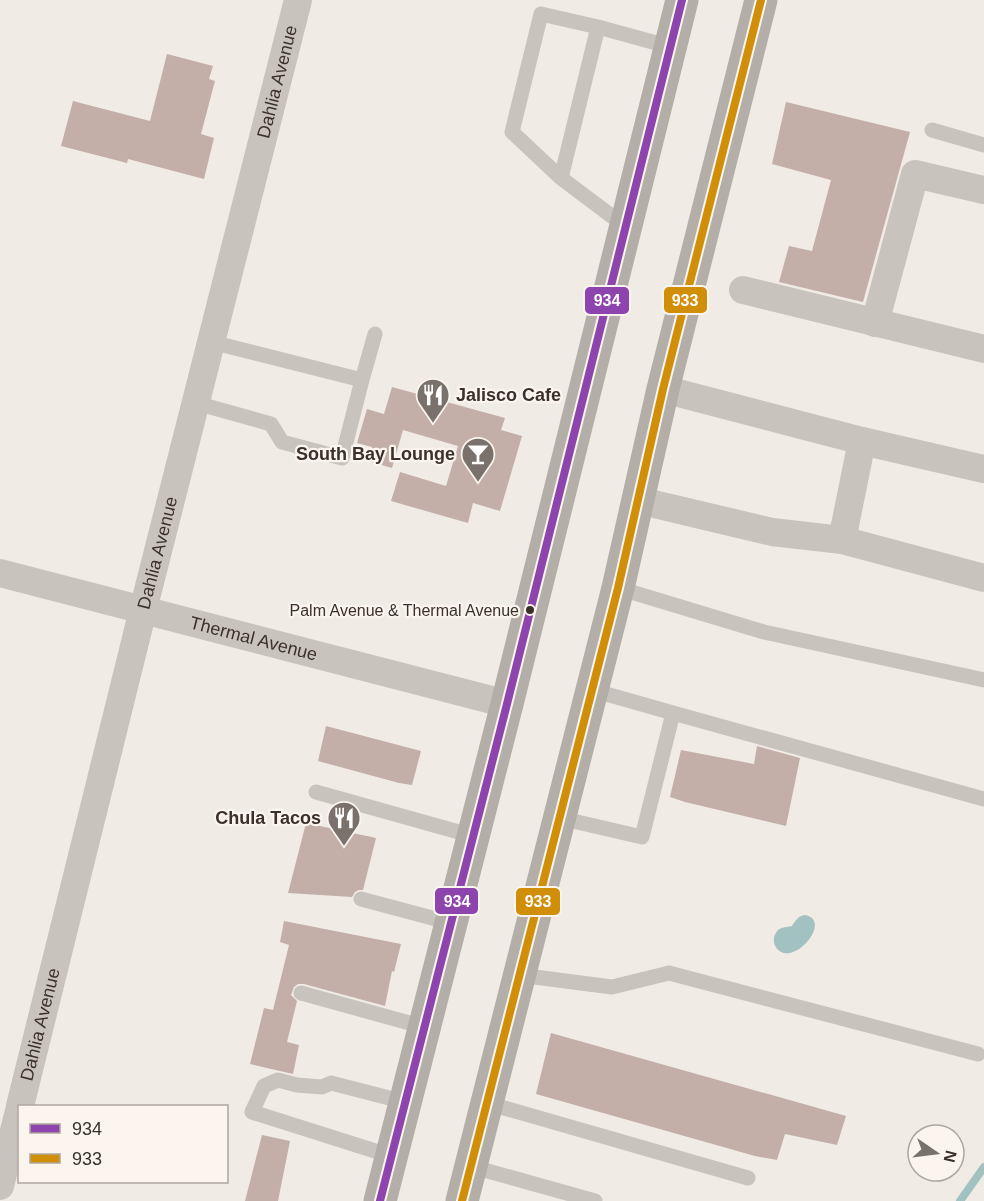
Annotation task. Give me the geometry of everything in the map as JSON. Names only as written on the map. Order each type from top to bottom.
[{"type":"highway","points":[[380,1201],[507,704],[682,0]]},
{"type":"highway","points":[[462,1201],[618,588],[663,389],[761,0]]},
{"type":"street","name":"Dahlia Avenue","points":[[20,1105],[298,0]]},
{"type":"street","points":[[875,323],[915,174],[984,190]]},
{"type":"street","points":[[743,290],[984,349]]},
{"type":"street","points":[[663,389],[862,441],[984,469]]},
{"type":"street","points":[[842,540],[862,441]]},
{"type":"street","points":[[638,500],[772,532],[842,540],[984,578]]},
{"type":"street","name":"Thermal Avenue","points":[[0,573],[507,704]]},
{"type":"street","name":"Dahlia Avenue","points":[[0,1186],[18,1115]]},
{"type":"lane","points":[[626,227],[561,178],[512,132],[541,14],[671,47]]},
{"type":"lane","points":[[561,178],[598,27]]},
{"type":"lane","points":[[932,130],[984,145]]},
{"type":"lane","points":[[196,403],[271,424],[282,442],[342,458],[375,334]]},
{"type":"lane","points":[[211,342],[362,380]]},
{"type":"lane","points":[[618,588],[764,632],[984,680]]},
{"type":"lane","points":[[592,690],[984,798]]},
{"type":"lane","points":[[560,818],[642,837],[673,713]]},
{"type":"lane","points":[[316,792],[473,836]]},
{"type":"lane","points":[[361,899],[451,923]]},
{"type":"lane","points":[[519,975],[612,987],[669,973],[978,1054]]},
{"type":"lane","points":[[301,993],[424,1028]]},
{"type":"lane","points":[[391,1156],[252,1112],[264,1086],[278,1080],[297,1085],[322,1087],[331,1083],[405,1102]]},
{"type":"lane","points":[[487,1103],[748,1178]]},
{"type":"lane","points":[[470,1166],[595,1201]]},
{"type":"water","points":[[805,915],[812,918],[815,924],[811,937],[791,953],[784,953],[777,949],[774,936],[778,930],[792,926],[799,917]]},
{"type":"building","points":[[167,54],[213,66],[209,79],[215,81],[201,134],[214,138],[204,179],[128,159],[127,163],[61,146],[73,101],[150,121]]},
{"type":"building","points":[[786,102],[910,132],[863,302],[779,282],[789,246],[812,251],[831,180],[772,164]]},
{"type":"building","points":[[392,387],[505,418],[501,430],[522,436],[500,511],[473,503],[468,523],[391,501],[400,472],[446,486],[458,446],[403,430],[392,468],[368,461],[372,447],[357,443],[367,409],[384,414]]},
{"type":"building","points":[[326,726],[421,751],[412,785],[318,761]]},
{"type":"building","points":[[757,746],[800,758],[786,826],[670,797],[681,750],[754,764]]},
{"type":"building","points":[[306,823],[376,838],[363,890],[355,892],[352,897],[288,893]]},
{"type":"building","points":[[284,921],[401,944],[394,972],[392,971],[385,1006],[304,984],[294,987],[291,995],[297,1001],[287,1042],[299,1045],[293,1074],[250,1064],[264,1008],[273,1010],[289,945],[280,942]]},
{"type":"building","points":[[551,1033],[846,1116],[837,1145],[785,1134],[777,1160],[755,1156],[536,1094]]},
{"type":"building","points":[[262,1135],[290,1141],[278,1201],[245,1201]]},
{"type":"waterway","points":[[960,1201],[984,1167]]},
{"type":"transit line","name":"934","points":[[380,1201],[507,704],[682,0]]},
{"type":"transit line","name":"933","points":[[462,1201],[618,588],[663,389],[761,0]]},
{"type":"place","name":"Jalisco Cafe","points":[[433,424]]},
{"type":"place","name":"South Bay Lounge","points":[[478,483]]},
{"type":"place","name":"Palm Avenue & Thermal Avenue","points":[[530,610]]},
{"type":"place","name":"Chula Tacos","points":[[344,847]]}]
